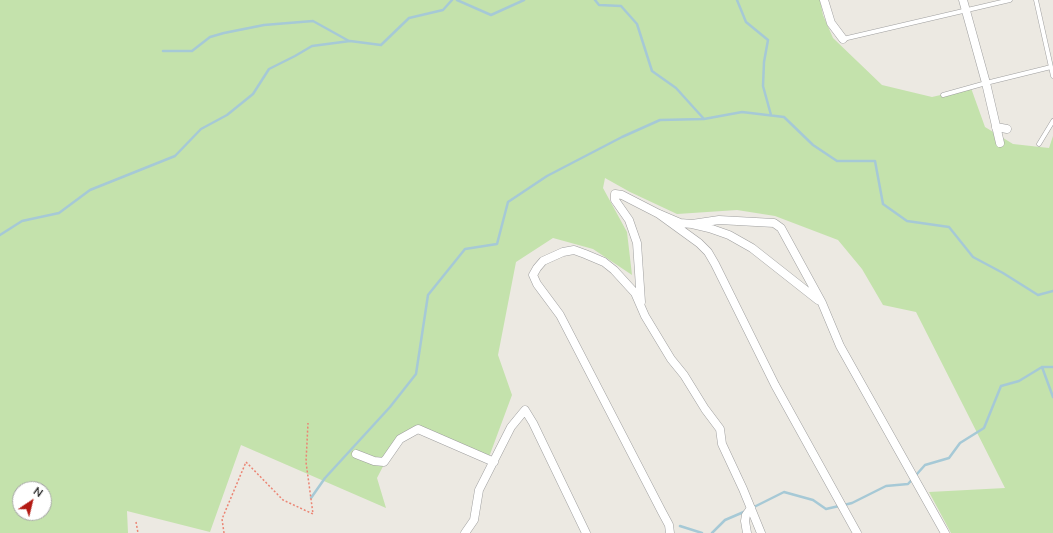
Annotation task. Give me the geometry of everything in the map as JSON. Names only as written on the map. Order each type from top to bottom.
[{"type":"street","points":[[824,0],[831,23],[843,39]]},
{"type":"street","points":[[963,0],[986,83],[1000,143]]},
{"type":"street","points":[[996,127],[1007,129]]},
{"type":"street","points":[[641,306],[637,243],[629,220],[618,205],[615,194],[622,195],[680,223],[709,228],[729,235],[752,248],[822,303]]},
{"type":"street","points":[[660,214],[699,243],[708,252],[775,384],[857,533]]},
{"type":"street","points":[[692,224],[719,220],[774,223],[781,228],[822,303],[840,346],[945,533]]},
{"type":"street","points":[[670,533],[669,525],[560,316],[537,284],[533,275],[543,261],[563,252],[574,250],[604,262],[614,270],[635,293],[645,316],[671,359],[684,375],[704,409],[720,429],[722,444],[761,533]]},
{"type":"street","points":[[465,533],[474,520],[480,490],[511,427],[525,410],[534,423],[586,533]]},
{"type":"street","points":[[356,454],[374,461],[384,462],[400,439],[418,429],[494,462]]},
{"type":"street","points":[[747,533],[745,521],[746,515],[751,508]]},
{"type":"lane","points":[[843,39],[1010,0]]},
{"type":"lane","points":[[1036,0],[1053,76]]},
{"type":"lane","points":[[943,95],[1051,67]]},
{"type":"lane","points":[[1039,144],[1053,121]]},
{"type":"path","points":[[224,533],[222,519],[246,462],[283,500],[313,514],[306,462],[308,423]]},
{"type":"path","points":[[136,522],[138,533]]},
{"type":"green space","points":[[0,0],[820,0],[823,15],[833,38],[882,85],[932,97],[971,88],[985,127],[1013,144],[1049,148],[1053,136],[1053,533],[951,533],[929,492],[1005,488],[916,312],[883,305],[862,269],[838,240],[775,216],[737,210],[677,214],[630,192],[605,178],[603,188],[627,232],[632,275],[593,249],[553,238],[516,262],[498,355],[512,395],[489,457],[421,431],[394,445],[377,478],[386,508],[241,445],[210,532],[127,511],[128,533],[0,533]]},
{"type":"waterway","points":[[0,235],[22,221],[59,213],[90,190],[175,156],[201,129],[227,115],[253,94],[269,69],[312,46],[350,41],[381,45],[409,18],[443,10],[452,0]]},
{"type":"waterway","points":[[457,0],[491,15],[524,0]]},
{"type":"waterway","points":[[595,0],[599,5],[621,6],[637,24],[652,71],[676,88],[704,119]]},
{"type":"waterway","points":[[737,0],[746,22],[768,40],[764,62],[763,86],[771,115]]},
{"type":"waterway","points":[[163,51],[192,51],[210,37],[224,33],[264,25],[313,21],[349,41]]},
{"type":"waterway","points":[[311,498],[325,478],[390,407],[416,374],[428,295],[465,249],[497,244],[508,202],[547,176],[622,137],[660,120],[704,119],[742,112],[784,117],[813,145],[837,161],[875,161],[883,204],[907,221],[949,227],[973,257],[1003,273],[1038,295],[1053,291]]},
{"type":"waterway","points":[[1042,367],[1053,397]]},
{"type":"waterway","points":[[844,505],[852,503],[886,486],[908,484],[925,465],[949,458],[960,443],[984,428],[1001,386],[1019,381],[1042,367],[1053,367]]},
{"type":"waterway","points":[[752,508],[784,492],[813,500],[826,509],[839,506]]},
{"type":"waterway","points":[[712,533],[725,520],[746,511]]},
{"type":"waterway","points":[[680,526],[702,533]]}]
